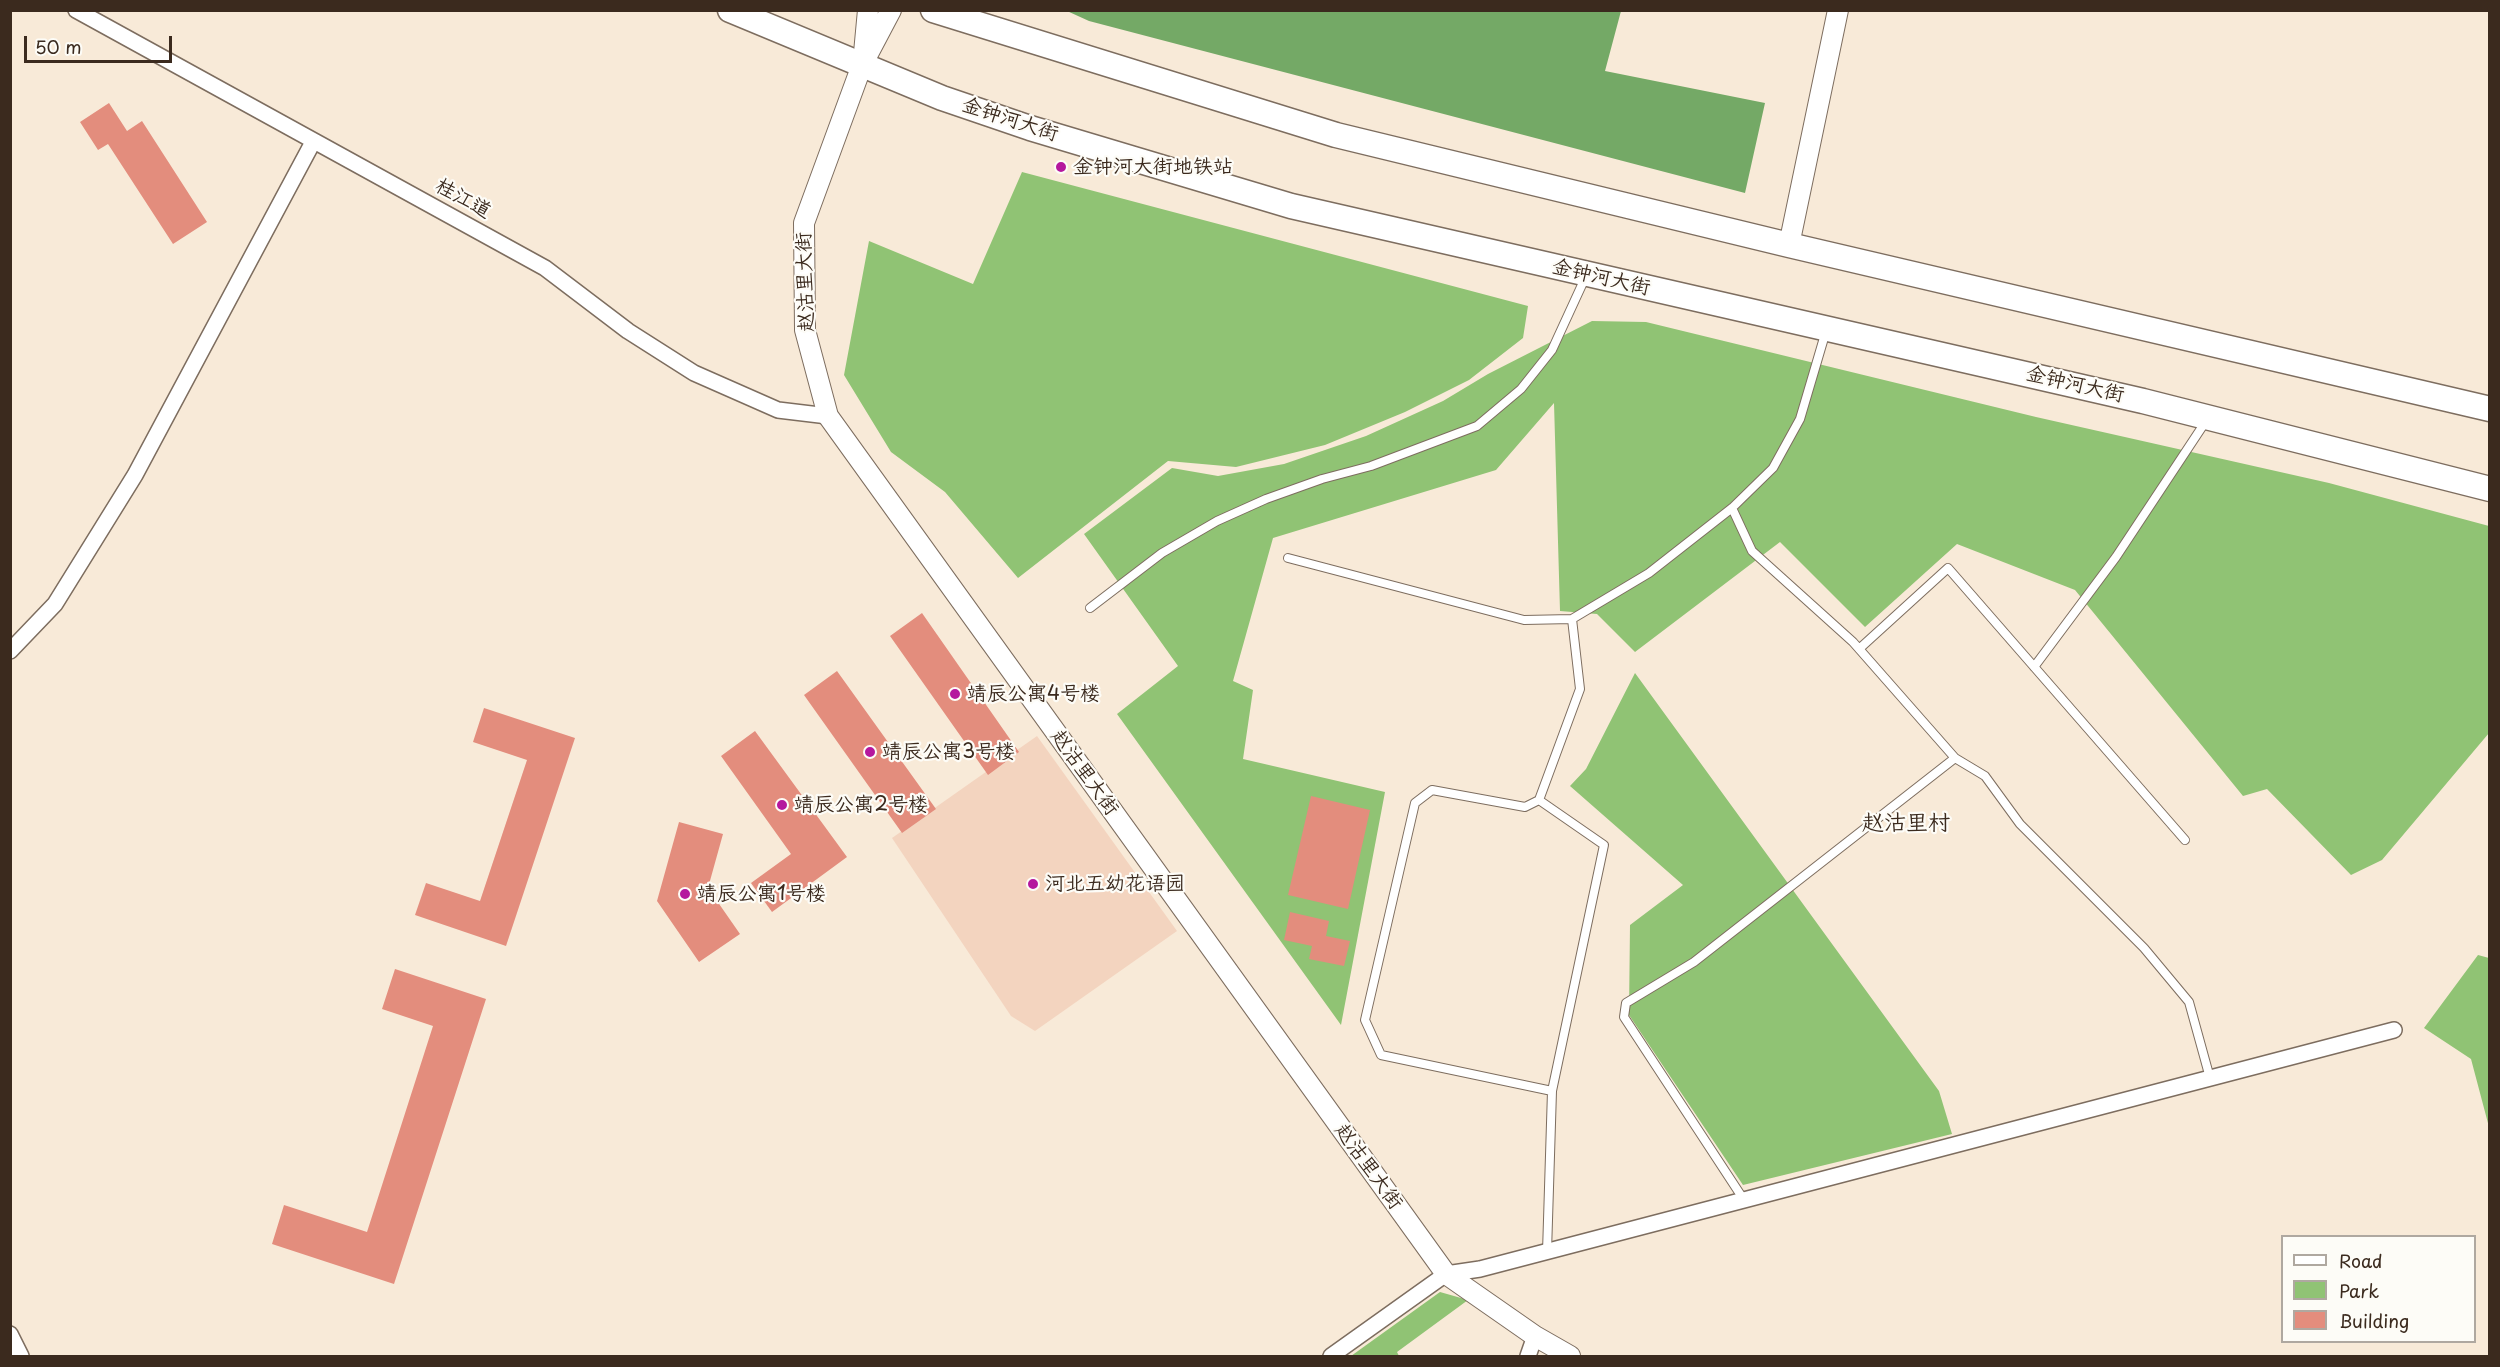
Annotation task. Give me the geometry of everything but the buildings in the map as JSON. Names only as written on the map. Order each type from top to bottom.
[{"type":"main road","name":"金钟河大街","points":[[730,10],[942,98],[1030,128],[1291,206],[2209,417],[2490,489]]},
{"type":"main road","points":[[933,10],[1336,135],[1789,245],[2490,409]]},
{"type":"street","name":"桂江道","points":[[75,10],[545,268],[628,331],[694,373],[778,410],[828,416]]},
{"type":"street","points":[[862,65],[868,10]]},
{"type":"street","points":[[862,65],[891,10]]},
{"type":"street","points":[[1789,245],[1838,10]]},
{"type":"street","name":"赵沽里大街","points":[[862,65],[804,223],[805,330],[828,416],[1446,1274],[1535,1336],[1570,1356]]},
{"type":"street","points":[[10,651],[55,604],[135,475],[313,142]]},
{"type":"street","points":[[1331,1356],[1446,1274],[1480,1269],[1547,1252],[2394,1030]]},
{"type":"street","points":[[10,1334],[21,1356]]},
{"type":"street","points":[[1528,1356],[1535,1336]]},
{"type":"lane","points":[[1090,608],[1162,553],[1217,521],[1266,499],[1322,479],[1371,466],[1477,426],[1521,389],[1552,350],[1586,274]]},
{"type":"lane","points":[[1288,558],[1524,620],[1572,618],[1649,573],[1732,508],[1773,468],[1800,419],[1827,329]]},
{"type":"lane","points":[[2034,667],[2116,557],[2209,417]]},
{"type":"lane","points":[[1732,508],[1752,551],[1859,648],[1955,758],[1985,777],[2020,824],[2144,948],[2189,1002],[2210,1078]]},
{"type":"lane","points":[[1859,648],[1948,568],[2185,840]]},
{"type":"lane","points":[[1552,1091],[1381,1055],[1365,1020],[1415,803],[1432,790],[1525,807],[1539,800],[1580,689],[1572,618]]},
{"type":"lane","points":[[1744,1200],[1624,1017],[1626,1003],[1694,962],[1955,758]]},
{"type":"lane","points":[[1539,800],[1604,845],[1552,1091],[1547,1252]]},
{"type":"shaded area","name":"河北五幼花语园","points":[[1037,736],[1177,931],[1035,1031],[1011,1016],[892,838]]},
{"type":"green space","points":[[1067,11],[1621,11],[1605,71],[1765,103],[1745,193],[1089,21]]},
{"type":"green space","points":[[1022,172],[1528,306],[1523,338],[1469,380],[1405,412],[1325,445],[1236,467],[1168,461],[1018,578],[945,492],[891,452],[844,375],[869,241],[973,284]]},
{"type":"green space","points":[[1592,321],[1646,322],[2036,417],[2329,483],[2489,526],[2489,733],[2382,860],[2351,875],[2267,789],[2243,796],[2075,590],[1957,544],[1865,627],[1780,542],[1635,652],[1597,614],[1560,611],[1554,403],[1496,470],[1273,538],[1233,681],[1253,690],[1243,759],[1385,792],[1341,1025],[1117,714],[1178,666],[1084,534],[1172,468],[1218,476],[1284,464],[1366,436],[1443,401],[1488,374]]},
{"type":"green space","points":[[1635,673],[1939,1091],[1952,1134],[1743,1185],[1629,1015],[1630,925],[1683,885],[1570,786],[1586,769]]},
{"type":"green space","points":[[2478,955],[2489,958],[2489,1127],[2471,1059],[2424,1028]]},
{"type":"green space","points":[[1440,1292],[1468,1300],[1397,1352],[1399,1356],[1351,1356]]},
{"type":"place","name":"金钟河大街地铁站","points":[[1061,167]]},
{"type":"place","name":"靖辰公寓4号楼","points":[[955,694]]},
{"type":"place","name":"靖辰公寓3号楼","points":[[870,752]]},
{"type":"place","name":"靖辰公寓2号楼","points":[[782,805]]},
{"type":"place","name":"河北五幼花语园","points":[[1033,884]]},
{"type":"place","name":"靖辰公寓1号楼","points":[[685,894]]},
{"type":"district","name":"赵沽里村","points":[[1906,824]]}]
